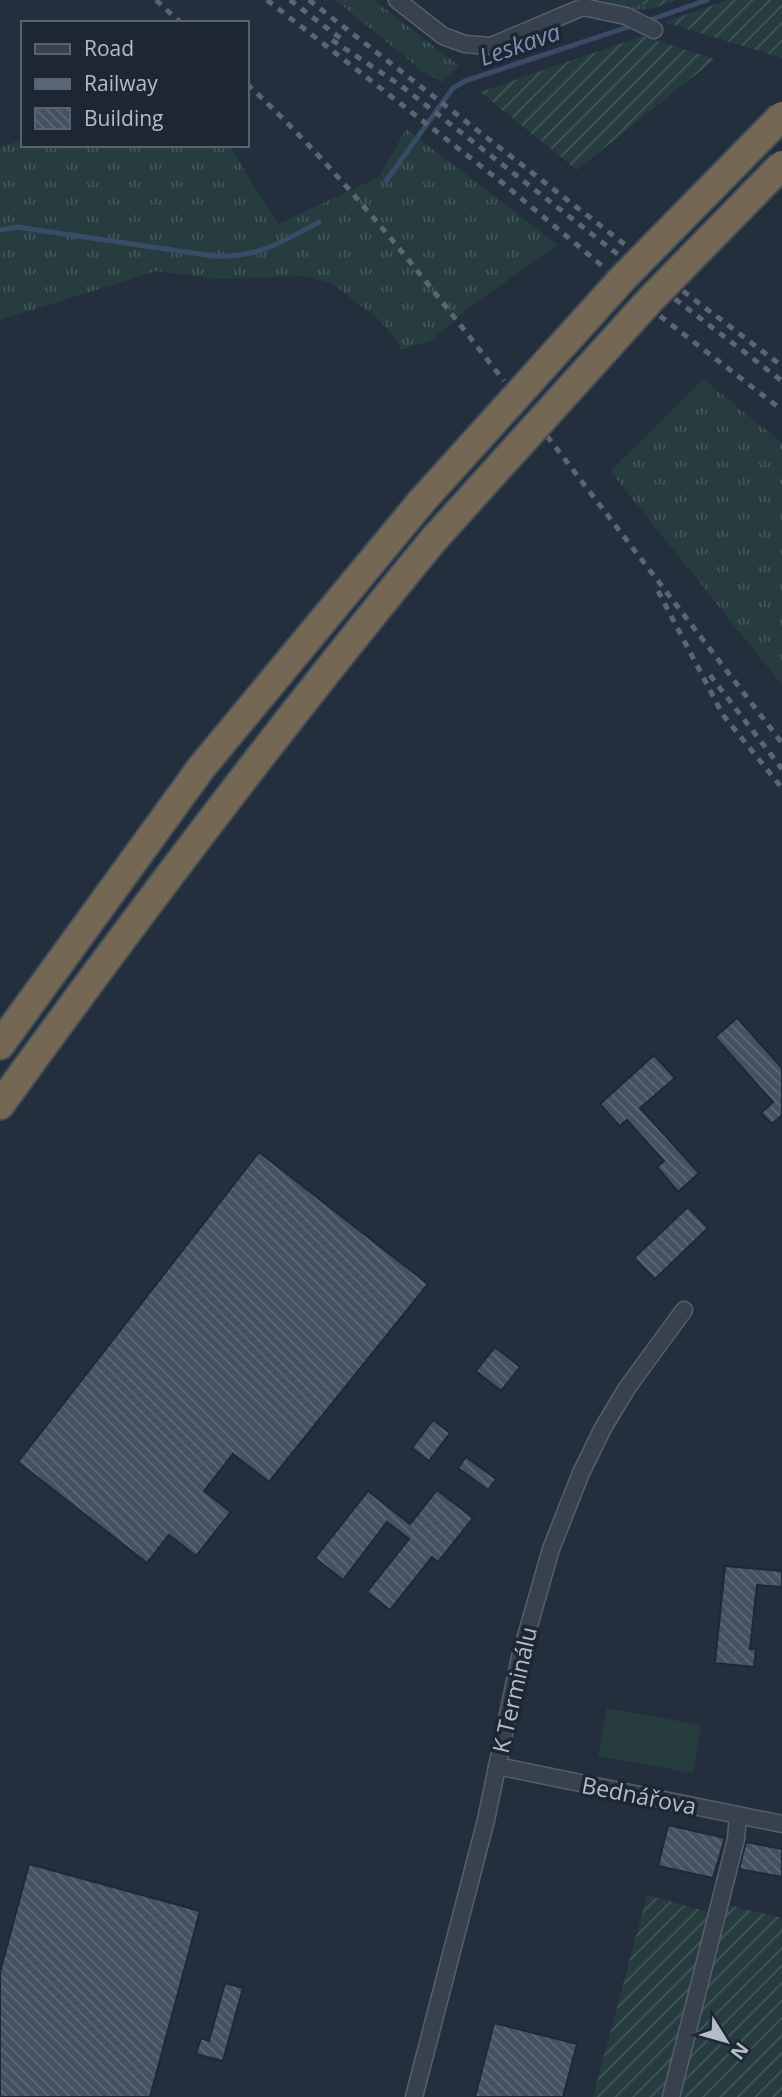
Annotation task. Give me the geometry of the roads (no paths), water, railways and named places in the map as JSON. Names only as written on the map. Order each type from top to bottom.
[{"type":"highway","points":[[0,1045],[201,768],[421,502],[623,278],[782,116]]},
{"type":"highway","points":[[0,1105],[170,871],[312,688],[435,538],[650,299],[782,165]]},
{"type":"street","points":[[397,0],[443,36],[466,44],[491,46],[583,7],[626,16],[654,30]]},
{"type":"street","name":"K Terminálu","points":[[414,2097],[497,1766],[520,1657],[551,1549],[573,1491],[603,1428],[627,1388],[684,1310]]},
{"type":"street","name":"Bednářova","points":[[497,1766],[782,1824]]},
{"type":"street","points":[[671,2097],[736,1839],[738,1815]]},
{"type":"waterway","name":"Leskava","points":[[647,21],[707,0]]},
{"type":"waterway","name":"Leskava","points":[[386,181],[453,88],[465,81],[634,25]]},
{"type":"waterway","name":"Leskava","points":[[0,230],[17,227],[213,256],[229,256],[268,248],[319,222]]},
{"type":"railway","points":[[156,0],[179,21]]},
{"type":"railway","points":[[267,0],[504,184],[607,270]]},
{"type":"railway","points":[[290,0],[344,41]]},
{"type":"railway","points":[[309,0],[628,247]]},
{"type":"railway","points":[[332,40],[400,85],[620,256]]},
{"type":"railway","points":[[248,85],[350,190],[504,381]]},
{"type":"railway","points":[[683,291],[782,366]]},
{"type":"railway","points":[[675,299],[782,381]]},
{"type":"railway","points":[[660,316],[782,410]]},
{"type":"railway","points":[[547,436],[782,743]]},
{"type":"railway","points":[[658,591],[723,715],[782,788]]},
{"type":"railway","points":[[710,675],[782,769]]}]
